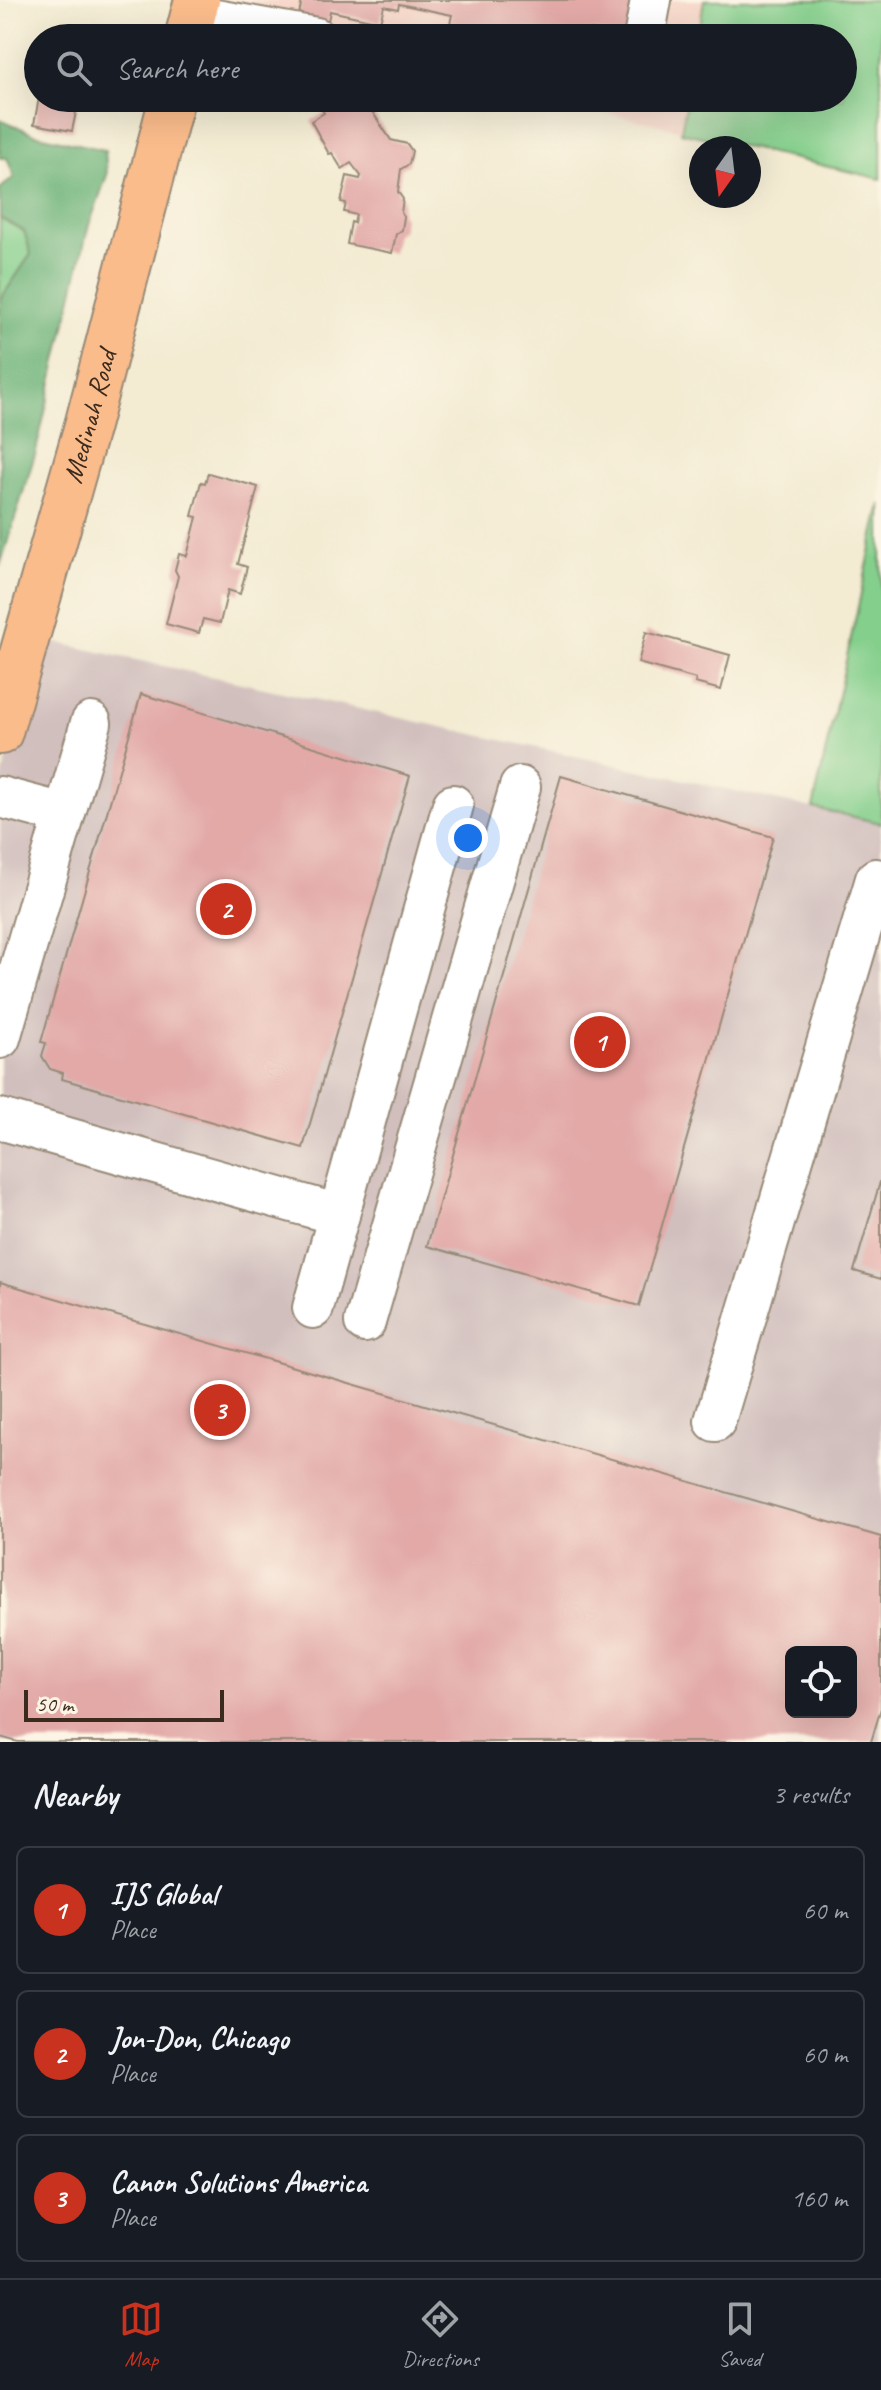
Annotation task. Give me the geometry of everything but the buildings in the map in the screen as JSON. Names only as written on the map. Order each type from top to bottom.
[{"type":"main road","name":"Medinah Road","points":[[0,732],[84,437],[168,112]]},
{"type":"lane","points":[[647,24],[651,0]]},
{"type":"lane","points":[[193,18],[230,24]]},
{"type":"lane","points":[[0,1038],[91,723]]},
{"type":"lane","points":[[365,1322],[520,787]]},
{"type":"lane","points":[[0,797],[64,814]]},
{"type":"lane","points":[[313,1308],[453,805]]},
{"type":"lane","points":[[715,1421],[876,879]]},
{"type":"lane","points":[[0,1119],[339,1215]]},
{"type":"shaded area","points":[[202,0],[704,0],[700,24],[243,24]]},
{"type":"shaded area","points":[[602,112],[685,112],[682,130]]},
{"type":"shaded area","points":[[40,639],[881,823],[881,1742],[0,1742],[0,786]]},
{"type":"green space","points":[[704,0],[881,0],[881,179],[761,151],[761,136],[698,136],[681,132],[685,112],[857,112],[857,24],[700,24]]},
{"type":"green space","points":[[0,119],[34,134],[105,150],[107,175],[88,228],[36,451],[0,566],[0,300],[31,254],[24,231],[0,218],[0,189],[14,177],[7,158],[0,158]]},
{"type":"green space","points":[[0,218],[24,231],[31,254],[0,300]]},
{"type":"green space","points":[[881,504],[881,823],[813,808]]},
{"type":"place","name":"Jon-Don, Chicago","points":[[226,909]]},
{"type":"place","name":"IJS Global","points":[[600,1042]]},
{"type":"place","name":"Canon Solutions America","points":[[220,1410]]}]
